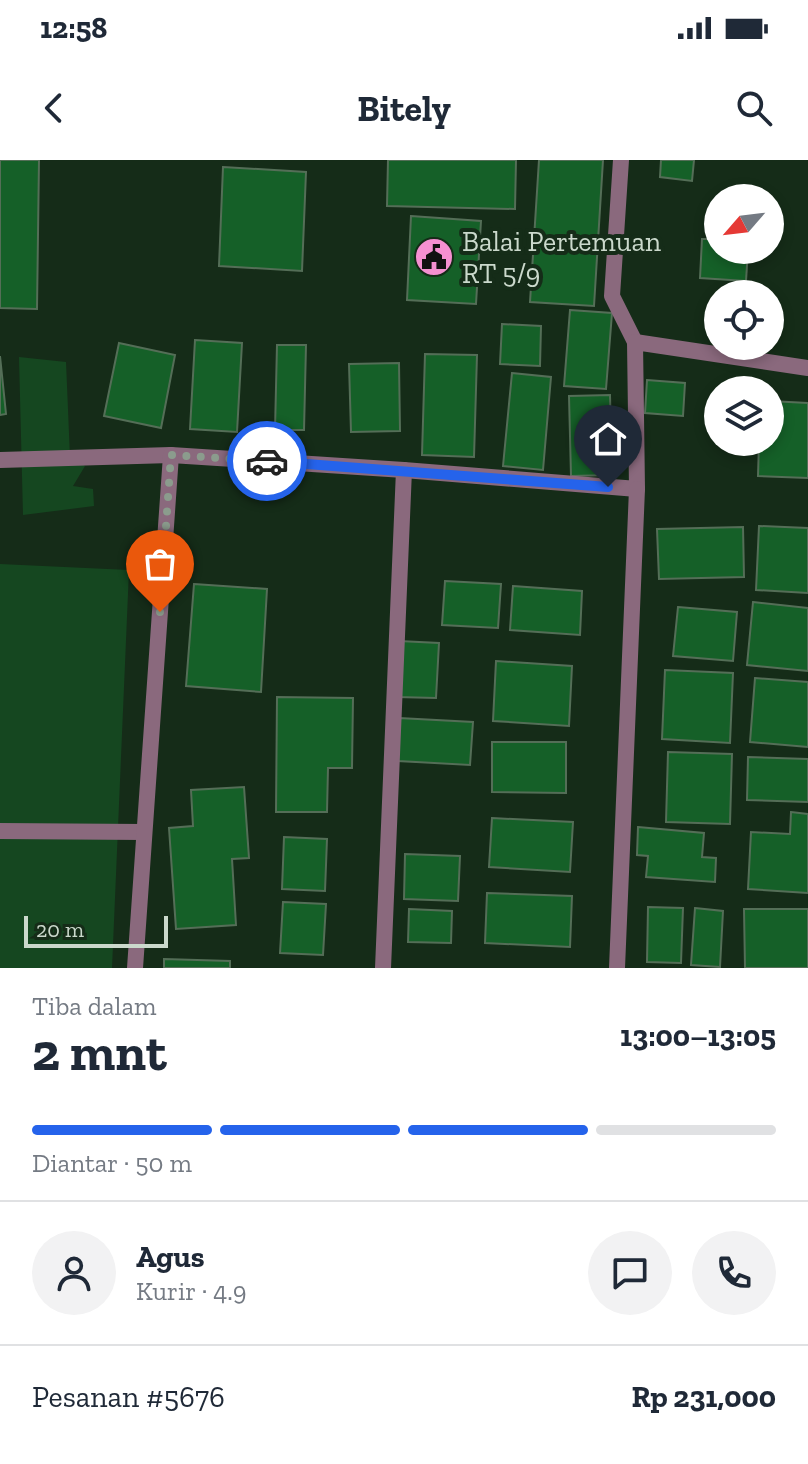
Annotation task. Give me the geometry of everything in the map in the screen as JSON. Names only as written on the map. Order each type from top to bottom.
[{"type":"street","points":[[617,968],[637,489],[635,342],[612,296],[621,160]]},
{"type":"street","points":[[635,342],[808,368]]},
{"type":"street","points":[[0,460],[171,455],[637,489]]},
{"type":"street","points":[[135,968],[171,455]]},
{"type":"street","points":[[383,968],[404,470]]},
{"type":"street","points":[[0,831],[144,832]]},
{"type":"green space","points":[[19,357],[66,362],[70,457],[85,466],[73,486],[93,489],[94,506],[23,515]]},
{"type":"green space","points":[[0,564],[129,570],[112,968],[0,968]]},
{"type":"building","points":[[0,160],[39,160],[37,309],[0,308]]},
{"type":"building","points":[[388,160],[516,160],[515,209],[387,206]]},
{"type":"building","points":[[539,160],[603,160],[594,306],[530,302]]},
{"type":"building","points":[[661,160],[694,160],[692,181],[660,177]]},
{"type":"building","points":[[223,167],[306,172],[302,271],[219,266]]},
{"type":"building","points":[[411,216],[481,221],[476,304],[407,300]]},
{"type":"building","points":[[702,239],[704,264],[747,264],[746,280],[700,278]]},
{"type":"building","points":[[570,310],[612,313],[606,389],[564,386]]},
{"type":"building","points":[[502,324],[541,326],[540,366],[500,364]]},
{"type":"building","points":[[195,340],[242,343],[237,432],[190,429]]},
{"type":"building","points":[[119,343],[175,355],[161,428],[104,416]]},
{"type":"building","points":[[277,345],[306,345],[304,430],[275,430]]},
{"type":"building","points":[[425,354],[477,355],[474,457],[422,455]]},
{"type":"building","points":[[0,356],[6,414],[0,415]]},
{"type":"building","points":[[399,363],[400,431],[351,432],[349,364]]},
{"type":"building","points":[[512,373],[551,377],[543,470],[503,466]]},
{"type":"building","points":[[647,380],[685,383],[683,416],[645,413]]},
{"type":"building","points":[[610,395],[612,475],[571,476],[569,396]]},
{"type":"building","points":[[784,402],[808,403],[808,478],[758,476],[759,456],[784,456]]},
{"type":"building","points":[[759,526],[808,528],[808,593],[756,590]]},
{"type":"building","points":[[743,527],[744,577],[659,579],[657,529]]},
{"type":"building","points":[[445,581],[501,584],[498,628],[442,625]]},
{"type":"building","points":[[194,584],[267,589],[261,692],[186,686]]},
{"type":"building","points":[[513,586],[582,591],[580,635],[510,630]]},
{"type":"building","points":[[753,602],[808,608],[808,671],[747,665]]},
{"type":"building","points":[[678,607],[737,612],[733,661],[673,656]]},
{"type":"building","points":[[399,641],[439,643],[436,698],[397,697]]},
{"type":"building","points":[[496,661],[572,666],[569,726],[493,721]]},
{"type":"building","points":[[665,670],[733,673],[730,743],[662,739]]},
{"type":"building","points":[[755,678],[808,682],[808,747],[750,742]]},
{"type":"building","points":[[277,697],[353,698],[352,768],[328,768],[327,812],[276,812]]},
{"type":"building","points":[[399,718],[473,722],[470,765],[398,761]]},
{"type":"building","points":[[492,742],[566,742],[566,793],[492,792]]},
{"type":"building","points":[[668,752],[732,754],[730,824],[666,822]]},
{"type":"building","points":[[748,757],[808,759],[808,802],[747,800]]},
{"type":"building","points":[[244,787],[249,858],[232,859],[236,925],[176,929],[169,828],[193,826],[191,790]]},
{"type":"building","points":[[791,812],[808,814],[808,893],[748,889],[751,832],[790,834]]},
{"type":"building","points":[[492,818],[573,822],[570,872],[489,867]]},
{"type":"building","points":[[638,827],[704,833],[702,857],[716,858],[715,882],[646,877],[648,856],[637,855]]},
{"type":"building","points":[[284,837],[327,839],[325,891],[282,889]]},
{"type":"building","points":[[405,854],[460,856],[458,901],[404,899]]},
{"type":"building","points":[[487,893],[572,896],[570,947],[485,943]]},
{"type":"building","points":[[283,902],[326,904],[323,955],[280,953]]},
{"type":"building","points":[[648,907],[683,908],[681,963],[647,962]]},
{"type":"building","points":[[695,908],[723,911],[720,967],[691,965]]},
{"type":"building","points":[[409,909],[452,911],[451,943],[408,942]]},
{"type":"building","points":[[744,909],[808,909],[808,968],[745,968]]},
{"type":"building","points":[[164,959],[230,961],[230,968],[164,968]]},
{"type":"way so far","points":[[160,612],[171,455],[267,461]]},
{"type":"place","name":"Balai Pertemuan RT 5/9","points":[[434,257]]},
{"type":"route","points":[[267,461],[608,487]]}]
